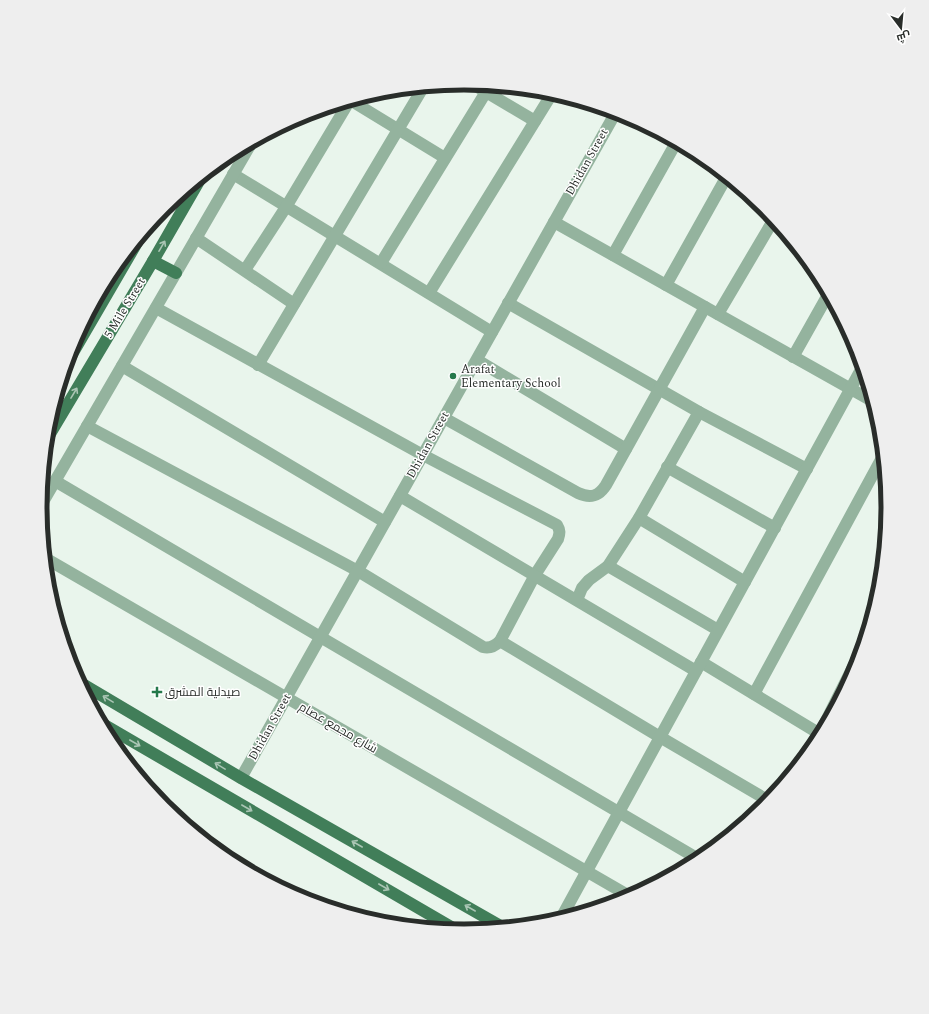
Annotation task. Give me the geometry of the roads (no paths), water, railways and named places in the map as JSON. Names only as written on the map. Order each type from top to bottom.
[{"type":"main road","name":"5 Mile Street","points":[[56,420],[153,261],[195,188]]},
{"type":"main road","points":[[153,261],[176,273]]},
{"type":"main road","points":[[88,687],[241,778],[496,924]]},
{"type":"main road","points":[[111,729],[446,924]]},
{"type":"street","points":[[483,90],[535,121]]},
{"type":"street","points":[[258,365],[421,92]]},
{"type":"street","points":[[381,264],[486,92]]},
{"type":"street","points":[[429,292],[548,98]]},
{"type":"street","points":[[356,104],[445,158]]},
{"type":"street","points":[[245,270],[286,207],[346,107]]},
{"type":"street","name":"Dhidan Street","points":[[241,778],[613,117]]},
{"type":"street","points":[[613,255],[674,146]]},
{"type":"street","points":[[47,495],[247,151]]},
{"type":"street","points":[[233,174],[429,292],[492,332]]},
{"type":"street","points":[[666,285],[724,180]]},
{"type":"street","points":[[554,222],[868,399]]},
{"type":"street","points":[[718,314],[771,224]]},
{"type":"street","points":[[196,238],[294,304]]},
{"type":"street","points":[[793,357],[826,298]]},
{"type":"street","points":[[508,303],[659,390],[807,469]]},
{"type":"street","points":[[444,418],[586,497],[595,496],[602,492],[705,307]]},
{"type":"street","points":[[87,426],[358,571],[483,647],[492,647],[500,641],[560,534],[560,529],[557,524],[423,455],[156,308]]},
{"type":"street","points":[[476,360],[626,449]]},
{"type":"street","points":[[122,366],[385,522]]},
{"type":"street","points":[[564,912],[860,372]]},
{"type":"street","points":[[576,600],[582,588],[589,580],[608,566],[639,518],[699,412]]},
{"type":"street","points":[[754,694],[879,463]]},
{"type":"street","points":[[667,467],[775,528]]},
{"type":"street","points":[[56,481],[693,856]]},
{"type":"street","points":[[400,496],[576,600],[698,667],[754,694],[816,732]]},
{"type":"street","points":[[639,518],[745,582]]},
{"type":"street","name":"شارع مجمع عصام","points":[[51,562],[624,893]]},
{"type":"street","points":[[608,566],[718,630]]},
{"type":"street","points":[[500,641],[764,798]]},
{"type":"place","name":"Arafat Elementary School","points":[[453,376]]},
{"type":"place","name":"صيدلية المشرق","points":[[157,692]]}]
